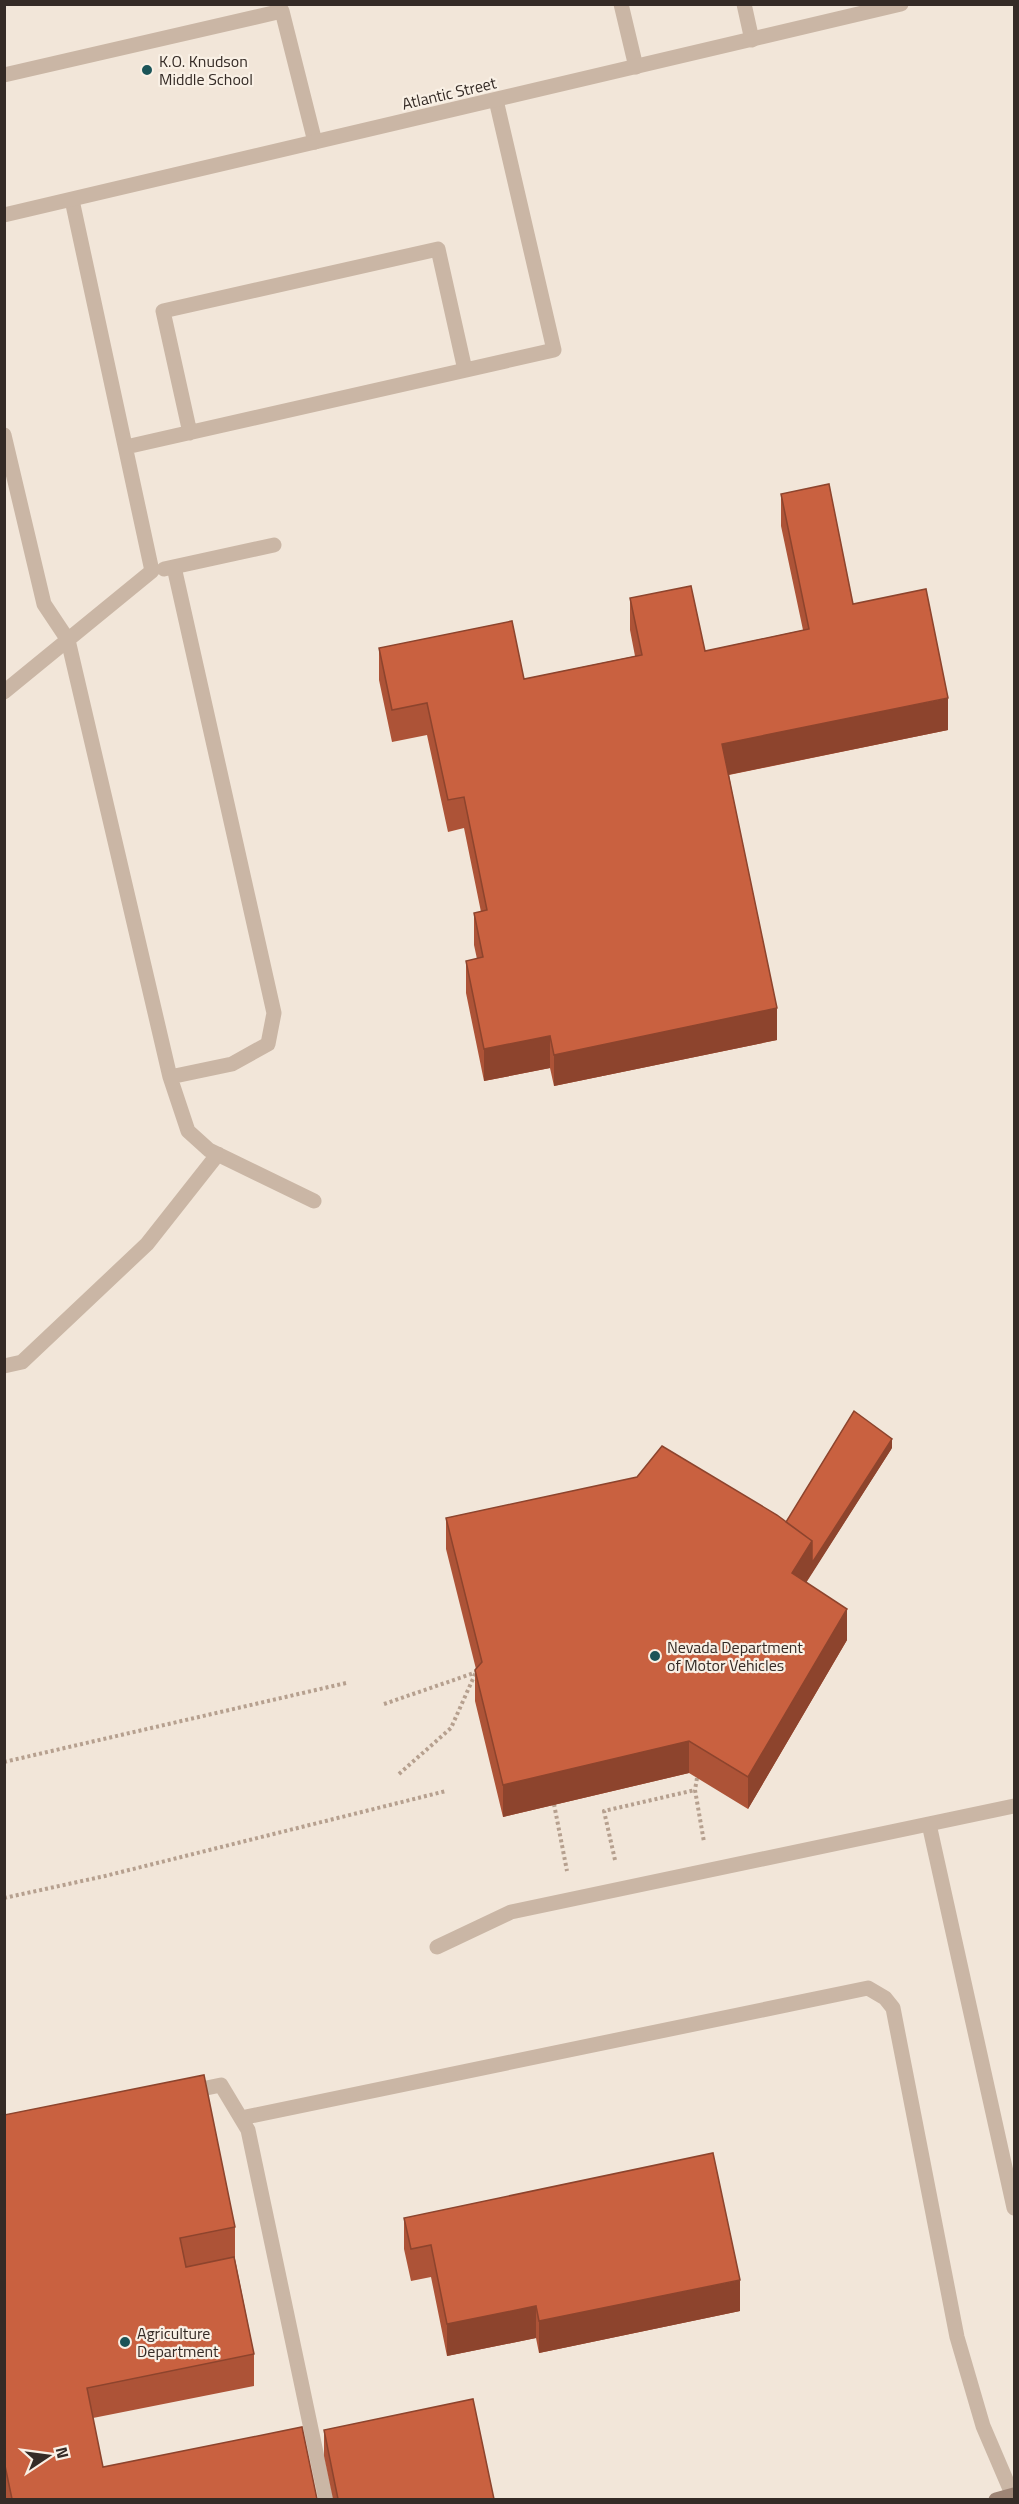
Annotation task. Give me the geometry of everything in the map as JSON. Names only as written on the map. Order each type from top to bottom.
[{"type":"main road","points":[[996,2499],[1014,2495]]},
{"type":"street","points":[[621,4],[636,67]]},
{"type":"street","points":[[744,4],[752,40]]},
{"type":"street","name":"Atlantic Street","points":[[4,215],[901,4]]},
{"type":"street","points":[[4,75],[282,11],[315,142]]},
{"type":"street","points":[[126,447],[554,350],[496,100]]},
{"type":"street","points":[[72,200],[152,571]]},
{"type":"street","points":[[190,433],[163,311],[438,249],[465,370]]},
{"type":"street","points":[[4,435],[44,604],[68,640],[170,1077],[188,1131],[209,1150],[314,1201]]},
{"type":"street","points":[[4,692],[152,571],[274,545]]},
{"type":"street","points":[[170,1077],[232,1064],[268,1044],[274,1013],[174,567]]},
{"type":"street","points":[[4,1366],[22,1362],[147,1244],[218,1154]]},
{"type":"street","points":[[436,1947],[511,1912],[1014,1806]]},
{"type":"street","points":[[929,1824],[1014,2208]]},
{"type":"street","points":[[241,2118],[868,1988],[885,1998],[893,2008],[957,2337],[983,2426],[1014,2495]]},
{"type":"street","points":[[176,2094],[221,2085],[248,2130],[326,2499]]},
{"type":"path","points":[[384,1704],[477,1672],[451,1728],[399,1774]]},
{"type":"path","points":[[4,1762],[346,1683]]},
{"type":"path","points":[[698,1778],[694,1790],[708,1870]]},
{"type":"path","points":[[622,1889],[604,1811],[694,1790]]},
{"type":"path","points":[[4,1898],[105,1876],[446,1791]]},
{"type":"path","points":[[554,1804],[573,1899]]},
{"type":"building","points":[[829,484],[853,604],[926,589],[948,698],[722,744],[777,1008],[554,1055],[550,1036],[484,1049],[466,961],[483,957],[474,913],[487,910],[464,797],[448,800],[427,703],[392,710],[379,648],[512,621],[524,679],[642,655],[630,598],[691,586],[705,651],[809,629],[781,494]]},
{"type":"building","points":[[854,1411],[892,1439],[812,1563],[812,1541],[786,1522]]},
{"type":"building","name":"Nevada Department of Motor Vehicles","points":[[662,1446],[777,1515],[812,1541],[792,1573],[847,1609],[748,1777],[689,1741],[503,1785],[475,1670],[482,1662],[446,1518],[637,1477]]},
{"type":"building","name":"Agriculture Department","points":[[204,2075],[235,2227],[180,2238],[186,2267],[234,2257],[254,2354],[87,2388],[103,2467],[302,2427],[317,2499],[12,2499],[4,2461],[4,2115]]},
{"type":"building","points":[[713,2153],[740,2280],[539,2321],[536,2306],[447,2324],[431,2245],[411,2249],[404,2218]]},
{"type":"building","points":[[473,2399],[494,2499],[338,2499],[324,2430]]},
{"type":"place","name":"K.O. Knudson Middle School","points":[[147,70]]},
{"type":"place","name":"Nevada Department of Motor Vehicles","points":[[655,1656]]},
{"type":"place","name":"Agriculture Department","points":[[125,2342]]}]
